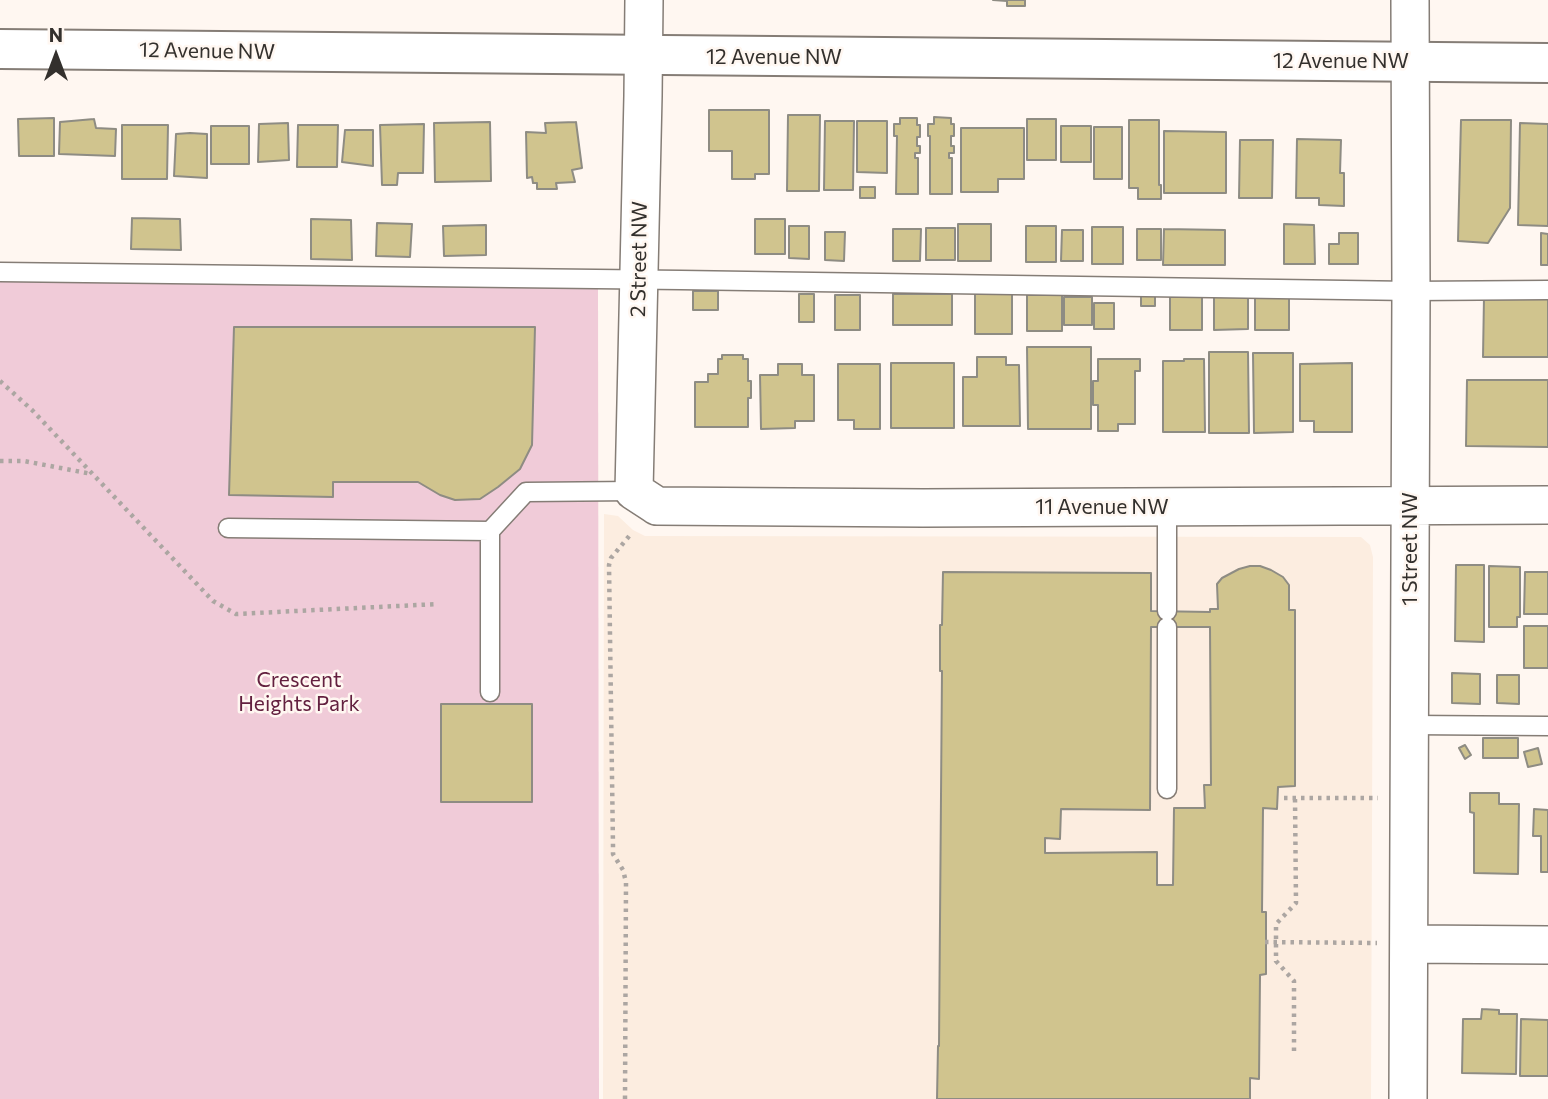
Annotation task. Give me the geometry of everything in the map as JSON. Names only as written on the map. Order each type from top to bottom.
[{"type":"street","name":"2 Street NW","points":[[644,0],[638,279],[645,499]]},
{"type":"street","name":"1 Street NW","points":[[1408,1099],[1410,0]]},
{"type":"street","name":"12 Avenue NW","points":[[0,49],[1548,63]]},
{"type":"street","name":"11 Avenue NW","points":[[645,499],[923,508],[1548,505]]},
{"type":"street","points":[[1409,944],[1548,945]]},
{"type":"lane","points":[[0,272],[1411,291],[1548,290]]},
{"type":"lane","points":[[491,692],[490,531],[526,492],[645,499]]},
{"type":"lane","points":[[1167,507],[1167,789]]},
{"type":"lane","points":[[228,528],[490,531]]},
{"type":"lane","points":[[1410,725],[1548,726]]},
{"type":"path","points":[[0,381],[32,410],[213,601],[236,614],[438,604]]},
{"type":"path","points":[[0,461],[24,461],[93,474]]},
{"type":"path","points":[[625,1099],[626,882],[613,855],[612,846],[609,565],[611,558],[630,534]]},
{"type":"path","points":[[1284,799],[1409,797]]},
{"type":"path","points":[[1294,1051],[1294,981],[1276,961],[1276,924],[1296,903],[1295,799]]},
{"type":"path","points":[[1265,942],[1409,944]]},
{"type":"shaded area","points":[[604,514],[618,516],[633,530],[645,536],[1361,537],[1370,545],[1373,557],[1371,1099],[603,1099]]},
{"type":"green space","name":"Crescent Heights Park","points":[[0,280],[598,285],[599,1099],[0,1099]]},
{"type":"building","points":[[993,0],[1025,0],[1025,6],[1007,6],[1007,1]]},
{"type":"building","points":[[709,110],[769,110],[769,174],[755,174],[755,179],[732,179],[732,151],[709,151]]},
{"type":"building","points":[[788,115],[820,115],[819,191],[787,191]]},
{"type":"building","points":[[934,117],[951,118],[951,124],[954,124],[951,146],[954,146],[954,153],[949,153],[949,158],[952,158],[952,194],[930,194],[928,124],[934,124]]},
{"type":"building","points":[[54,118],[54,156],[19,156],[18,119]]},
{"type":"building","points":[[900,118],[917,118],[917,125],[920,125],[917,146],[920,146],[920,153],[915,153],[915,158],[918,158],[918,194],[896,194],[897,136],[894,136],[894,124],[900,124]]},
{"type":"building","points":[[94,119],[96,128],[116,129],[115,156],[59,154],[60,122]]},
{"type":"building","points":[[1027,119],[1056,119],[1056,160],[1027,160]]},
{"type":"building","points":[[1129,120],[1159,120],[1161,199],[1138,199],[1138,188],[1129,188]]},
{"type":"building","points":[[1461,120],[1511,120],[1510,208],[1488,243],[1458,241]]},
{"type":"building","points":[[825,121],[854,121],[853,190],[824,190]]},
{"type":"building","points":[[857,121],[887,121],[887,173],[857,172]]},
{"type":"building","points":[[490,122],[491,181],[435,182],[434,123]]},
{"type":"building","points":[[576,122],[582,168],[572,170],[575,182],[556,183],[557,189],[537,189],[537,183],[533,183],[532,177],[527,178],[526,132],[546,133],[545,123]]},
{"type":"building","points":[[288,123],[289,160],[258,162],[259,124]]},
{"type":"building","points":[[1520,123],[1548,124],[1548,226],[1518,225]]},
{"type":"building","points":[[424,124],[423,173],[398,173],[397,185],[382,185],[380,125]]},
{"type":"building","points":[[122,125],[168,125],[167,179],[122,179]]},
{"type":"building","points":[[298,125],[338,125],[337,167],[297,167]]},
{"type":"building","points":[[211,126],[249,126],[249,164],[211,164]]},
{"type":"building","points":[[1061,126],[1091,126],[1091,162],[1061,162]]},
{"type":"building","points":[[1094,127],[1122,127],[1122,179],[1094,179]]},
{"type":"building","points":[[961,128],[1024,128],[1024,179],[998,179],[998,192],[961,192]]},
{"type":"building","points":[[345,130],[373,130],[373,166],[342,162]]},
{"type":"building","points":[[1164,131],[1226,132],[1226,193],[1164,193]]},
{"type":"building","points":[[176,134],[207,134],[207,178],[174,176]]},
{"type":"building","points":[[1297,139],[1341,140],[1340,173],[1344,173],[1344,206],[1319,205],[1319,198],[1296,198]]},
{"type":"building","points":[[1240,140],[1273,140],[1272,198],[1239,198]]},
{"type":"building","points":[[860,187],[875,187],[875,198],[860,198]]},
{"type":"building","points":[[132,218],[180,219],[181,250],[131,249]]},
{"type":"building","points":[[311,219],[351,220],[352,260],[311,259]]},
{"type":"building","points":[[755,219],[785,219],[785,254],[755,254]]},
{"type":"building","points":[[377,223],[412,224],[410,257],[376,256]]},
{"type":"building","points":[[958,224],[991,224],[991,261],[958,261]]},
{"type":"building","points":[[1284,224],[1314,225],[1315,264],[1284,264]]},
{"type":"building","points":[[486,225],[486,255],[444,256],[443,226]]},
{"type":"building","points":[[789,226],[809,226],[809,259],[789,258]]},
{"type":"building","points":[[1026,226],[1056,226],[1056,262],[1026,262]]},
{"type":"building","points":[[1092,227],[1123,227],[1123,264],[1092,264]]},
{"type":"building","points":[[926,228],[955,228],[955,260],[926,260]]},
{"type":"building","points":[[893,229],[921,229],[920,261],[893,261]]},
{"type":"building","points":[[1137,229],[1161,229],[1161,260],[1137,260]]},
{"type":"building","points":[[1164,229],[1225,230],[1225,265],[1163,265]]},
{"type":"building","points":[[1062,230],[1083,230],[1083,261],[1061,261]]},
{"type":"building","points":[[825,232],[845,232],[844,261],[825,260]]},
{"type":"building","points":[[1339,233],[1358,233],[1358,264],[1329,264],[1329,244],[1339,244]]},
{"type":"building","points":[[1541,233],[1548,234],[1548,265],[1541,265]]},
{"type":"building","points":[[693,291],[718,291],[718,310],[693,310]]},
{"type":"building","points":[[799,294],[814,294],[814,322],[799,322]]},
{"type":"building","points":[[893,294],[952,294],[952,325],[893,325]]},
{"type":"building","points":[[975,294],[1012,294],[1012,334],[975,334]]},
{"type":"building","points":[[835,295],[860,295],[860,330],[835,330]]},
{"type":"building","points":[[1027,295],[1062,295],[1062,331],[1027,331]]},
{"type":"building","points":[[1214,295],[1248,295],[1248,329],[1214,330]]},
{"type":"building","points":[[1255,295],[1289,295],[1289,330],[1255,330]]},
{"type":"building","points":[[1141,296],[1155,296],[1155,306],[1141,306]]},
{"type":"building","points":[[1064,297],[1092,297],[1092,325],[1064,325]]},
{"type":"building","points":[[1170,297],[1202,297],[1202,330],[1170,330]]},
{"type":"building","points":[[1484,297],[1548,298],[1548,357],[1483,357]]},
{"type":"building","points":[[1094,303],[1114,303],[1114,329],[1094,329]]},
{"type":"building","points":[[234,327],[535,327],[532,445],[520,469],[480,499],[455,500],[418,482],[333,482],[333,497],[229,495]]},
{"type":"building","points":[[1027,347],[1091,347],[1091,429],[1028,429]]},
{"type":"building","points":[[1209,352],[1248,352],[1249,433],[1209,433]]},
{"type":"building","points":[[1253,353],[1293,353],[1293,432],[1254,433]]},
{"type":"building","points":[[722,355],[743,355],[743,359],[748,359],[751,398],[748,398],[748,427],[695,427],[695,382],[708,382],[708,374],[718,374],[718,359],[722,359]]},
{"type":"building","points":[[977,357],[1006,357],[1006,365],[1019,365],[1020,426],[963,426],[963,377],[977,377]]},
{"type":"building","points":[[1098,359],[1140,359],[1140,371],[1135,371],[1135,424],[1118,424],[1118,431],[1098,431],[1098,405],[1093,405],[1093,381],[1098,381]]},
{"type":"building","points":[[1204,359],[1205,432],[1163,432],[1163,361]]},
{"type":"building","points":[[891,363],[954,363],[954,428],[891,428]]},
{"type":"building","points":[[1352,363],[1352,432],[1314,432],[1314,421],[1300,421],[1300,364]]},
{"type":"building","points":[[778,364],[802,364],[802,375],[814,375],[814,421],[795,421],[795,428],[761,429],[760,375],[778,375]]},
{"type":"building","points":[[838,364],[880,364],[880,429],[854,429],[854,420],[838,420]]},
{"type":"building","points":[[1467,380],[1548,380],[1548,447],[1466,446]]},
{"type":"building","points":[[1456,565],[1484,565],[1484,642],[1455,641]]},
{"type":"building","points":[[1260,566],[1283,577],[1289,585],[1289,610],[1295,610],[1295,786],[1278,787],[1277,809],[1263,808],[1262,912],[1266,912],[1266,974],[1260,975],[1259,1079],[1250,1078],[1250,1099],[937,1099],[942,671],[940,625],[943,572],[1151,573],[1151,611],[1210,612],[1210,609],[1218,609],[1217,584],[1222,578],[1239,569]],"holes":[[[1151,627],[1210,627],[1211,785],[1204,785],[1205,808],[1174,808],[1173,885],[1157,885],[1157,852],[1045,853],[1045,838],[1060,839],[1061,809],[1150,810]]]},
{"type":"building","points":[[1489,566],[1520,567],[1520,617],[1517,617],[1517,627],[1489,627]]},
{"type":"building","points":[[1525,572],[1548,572],[1548,614],[1524,614]]},
{"type":"building","points":[[1524,626],[1548,626],[1548,668],[1524,668]]},
{"type":"building","points":[[1452,673],[1480,674],[1480,704],[1452,703]]},
{"type":"building","points":[[1497,675],[1519,675],[1519,704],[1497,703]]},
{"type":"building","points":[[441,704],[532,704],[532,802],[441,802]]},
{"type":"building","points":[[1483,738],[1518,738],[1518,758],[1483,758]]},
{"type":"building","points":[[1465,745],[1471,755],[1465,759],[1459,748]]},
{"type":"building","points":[[1538,748],[1542,764],[1528,767],[1524,752]]},
{"type":"building","points":[[1470,793],[1499,793],[1499,804],[1519,804],[1518,874],[1474,873],[1474,813],[1470,812]]},
{"type":"building","points":[[1534,809],[1548,810],[1548,872],[1541,872],[1541,836],[1533,836]]},
{"type":"building","points":[[1482,1009],[1499,1010],[1499,1014],[1517,1014],[1516,1074],[1462,1073],[1463,1019],[1481,1019]]},
{"type":"building","points":[[1521,1019],[1548,1020],[1548,1076],[1520,1076]]}]
